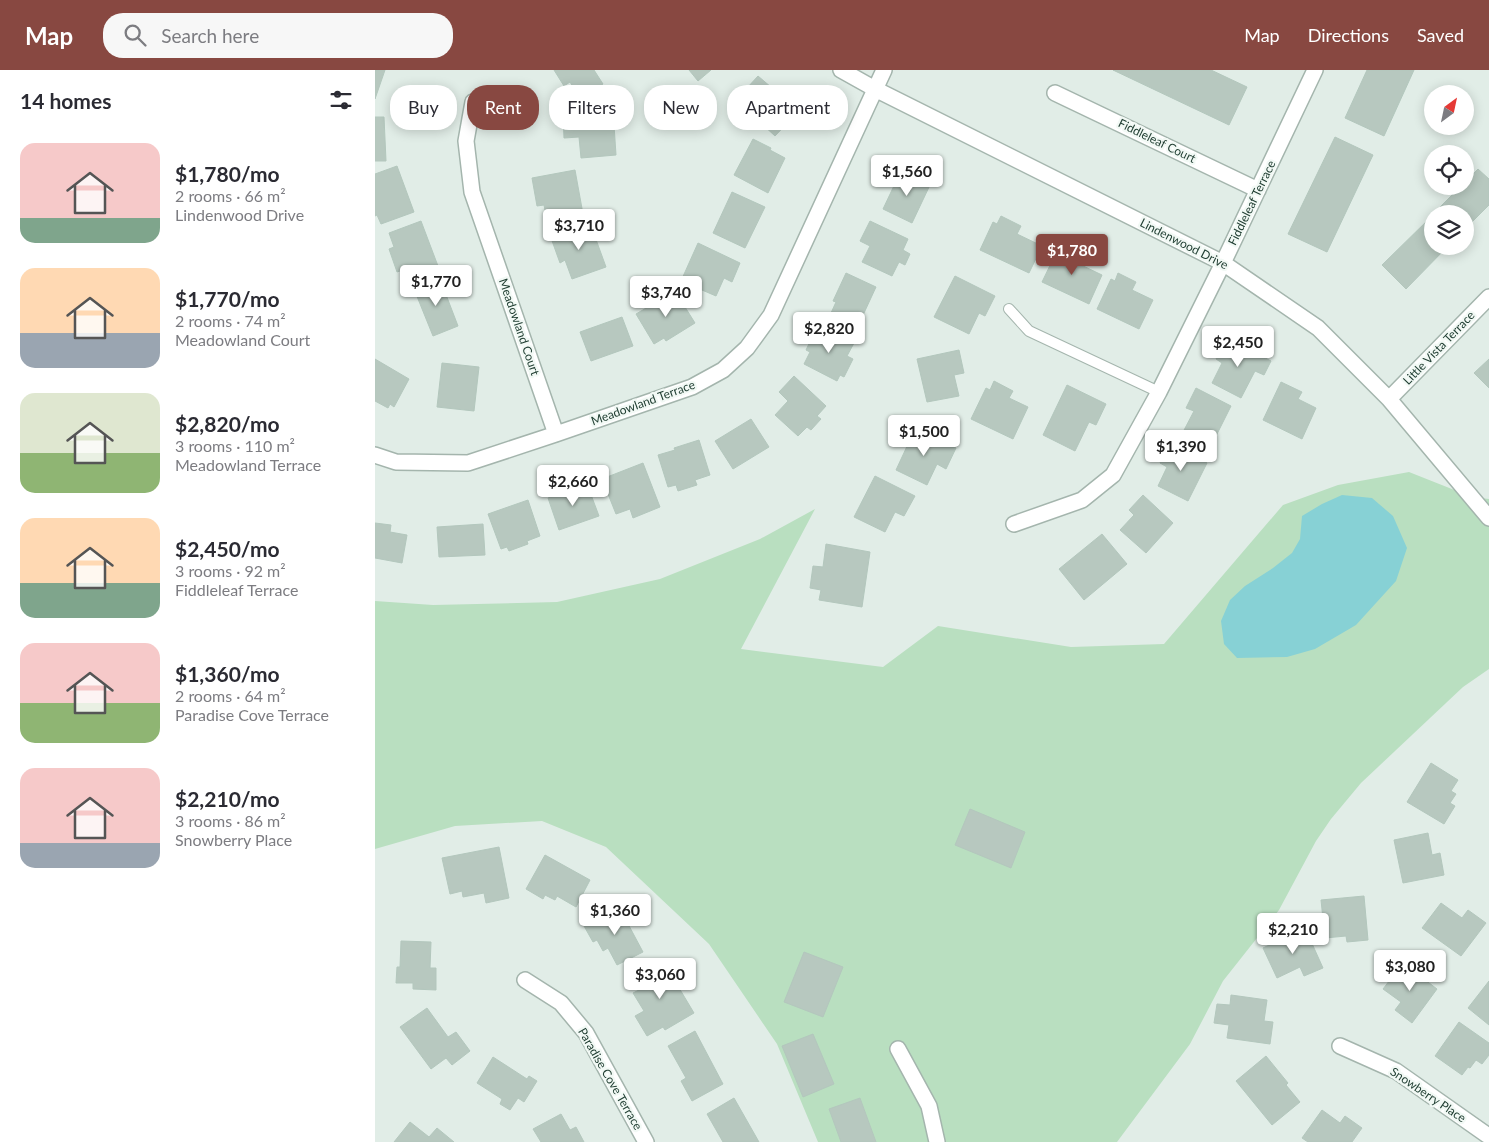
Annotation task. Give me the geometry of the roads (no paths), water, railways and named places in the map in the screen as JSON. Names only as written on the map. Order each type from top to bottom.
[{"type":"street","name":"Lindenwood Drive","points":[[841,70],[875,90],[1223,263],[1318,328],[1389,399],[1489,518]]},
{"type":"street","name":"Meadowland Terrace","points":[[375,455],[396,462],[468,463],[692,387],[723,370],[747,348],[771,315],[884,70]]},
{"type":"street","name":"Fiddleleaf Terrace","points":[[1014,524],[1082,500],[1113,475],[1159,392],[1315,70]]},
{"type":"street","name":"Fiddleleaf Court","points":[[1055,93],[1258,190]]},
{"type":"street","name":"Meadowland Court","points":[[467,130],[465,141],[472,192],[556,434]]},
{"type":"street","name":"Little Vista Terrace","points":[[1389,399],[1489,296]]},
{"type":"street","name":"Paradise Cove Terrace","points":[[525,980],[561,1003],[586,1033],[647,1142]]},
{"type":"street","name":"Snowberry Place","points":[[1340,1046],[1396,1071],[1486,1136]]},
{"type":"street","points":[[898,1049],[929,1106],[937,1142]]},
{"type":"lane","points":[[1009,309],[1029,332],[1159,392]]},
{"type":"water","points":[[1342,495],[1372,498],[1393,516],[1407,548],[1396,581],[1356,625],[1315,649],[1287,657],[1237,658],[1224,644],[1221,621],[1230,600],[1245,586],[1292,553],[1300,539],[1302,516]]}]
